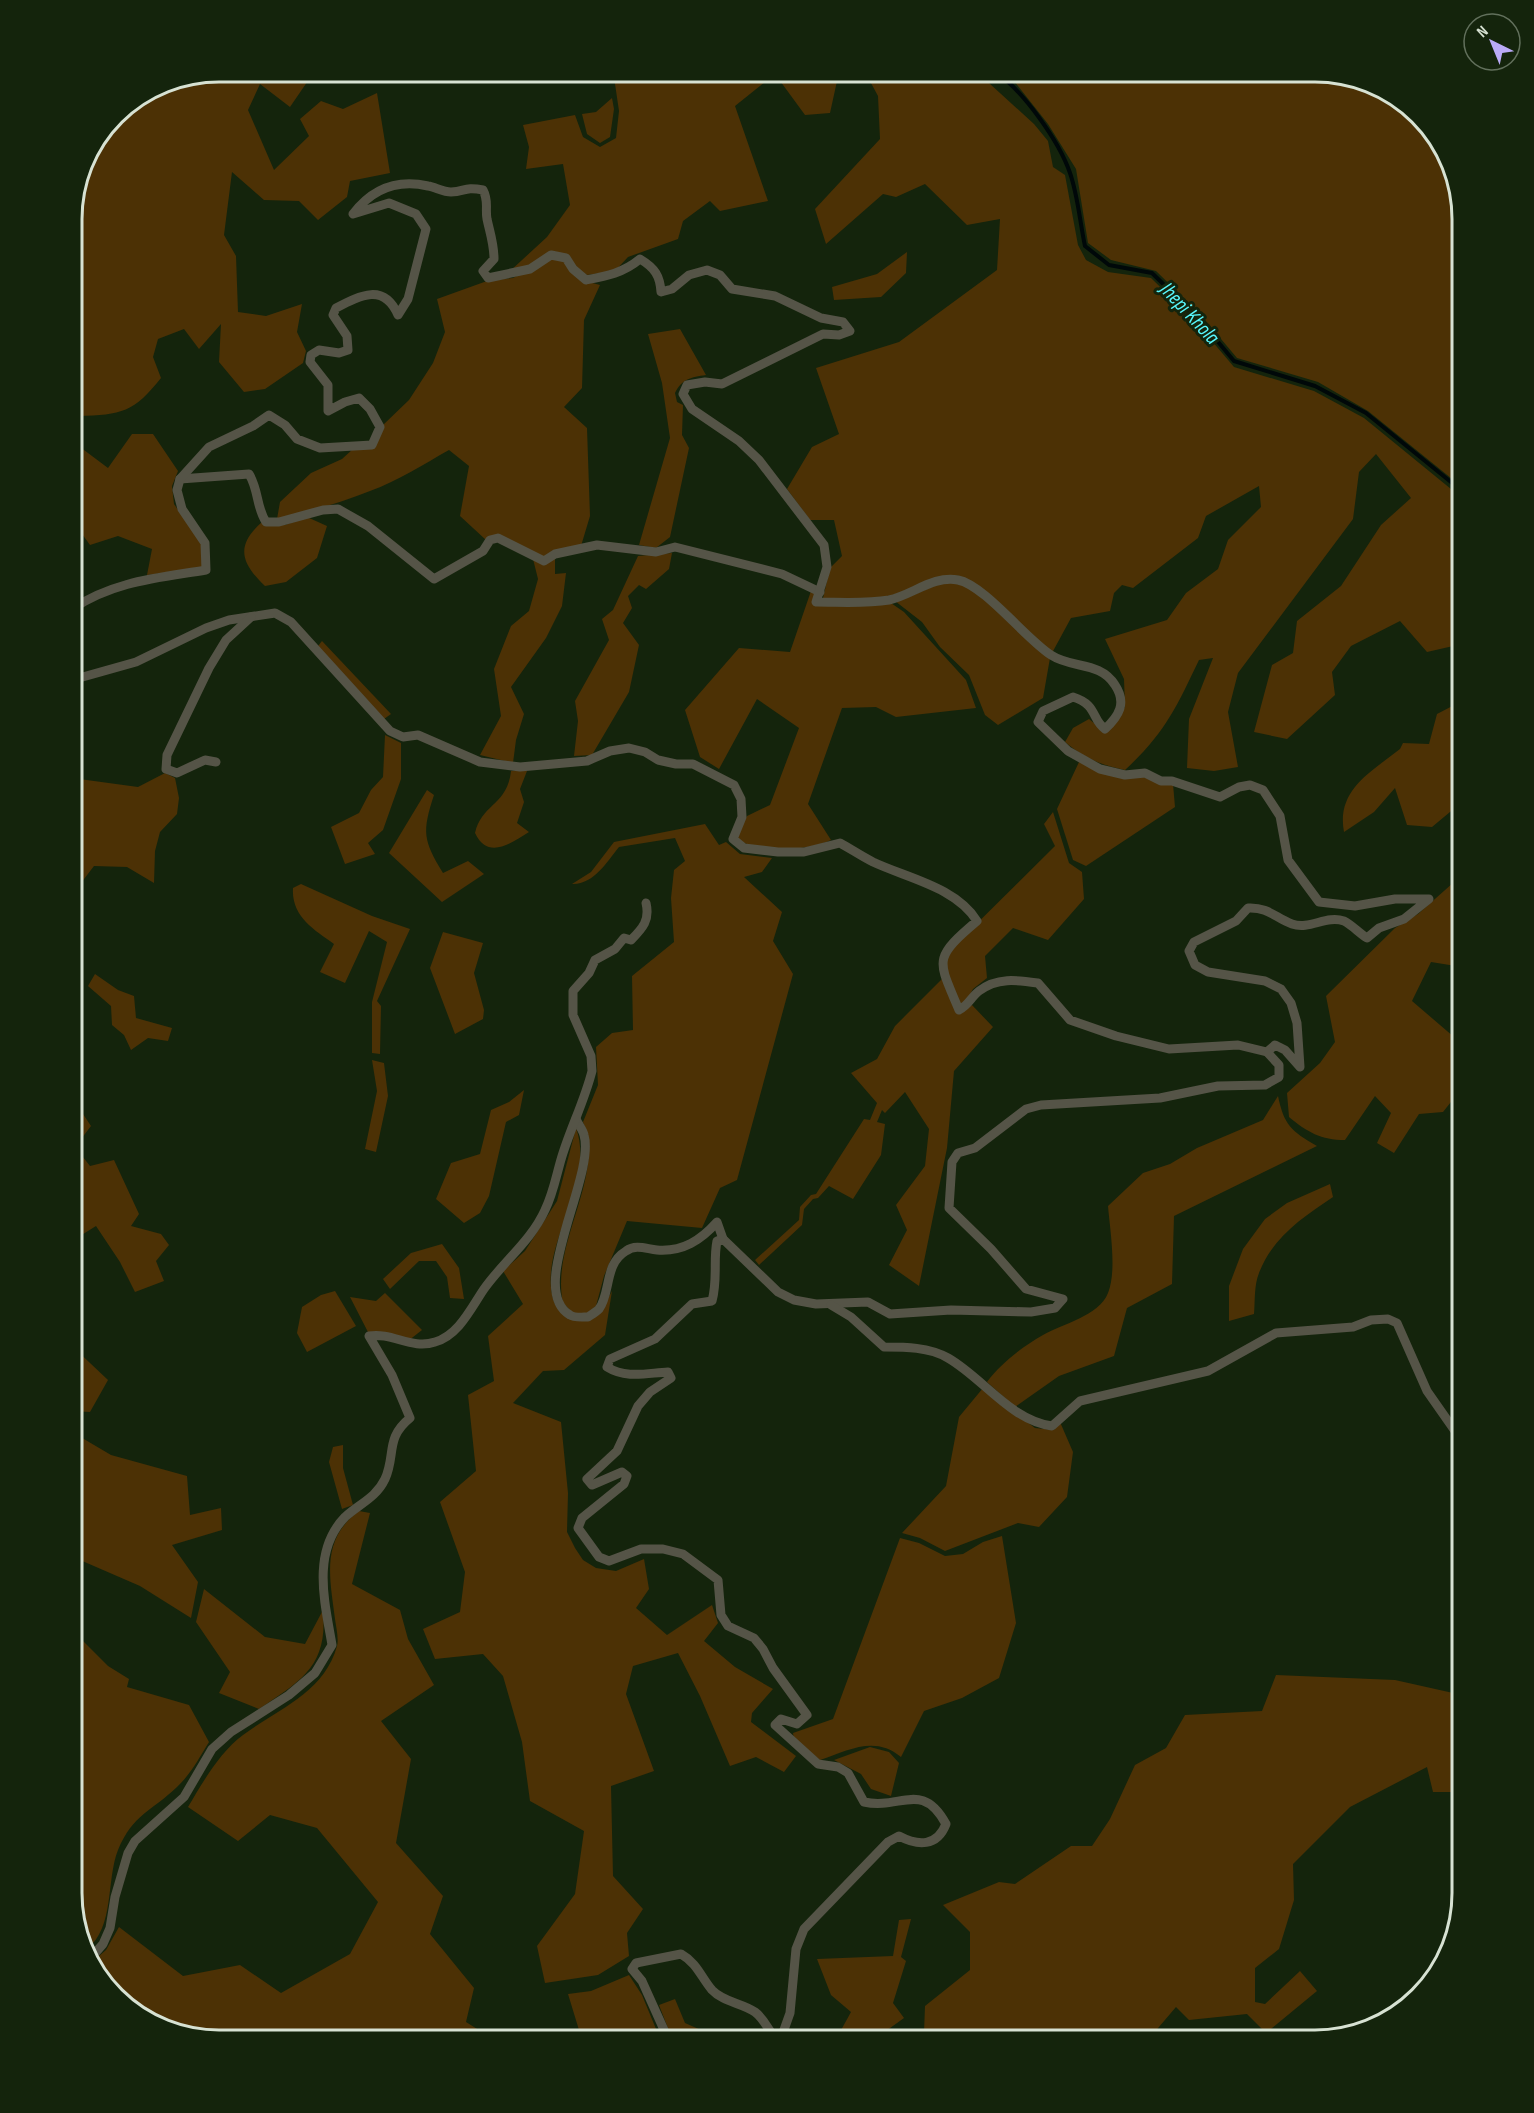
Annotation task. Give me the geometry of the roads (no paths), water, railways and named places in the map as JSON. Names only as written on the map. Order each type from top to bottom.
[{"type":"street","points":[[83,602],[116,586],[151,577],[206,570],[205,543],[182,509],[177,490],[180,479],[209,447],[253,426],[269,415],[285,425],[297,439],[320,448],[372,445],[380,427],[370,409],[359,398],[328,411],[328,385],[310,362],[311,355],[319,350],[339,353],[348,350],[347,336],[333,315],[336,308],[369,293],[382,296],[393,304],[398,315],[408,299],[426,229],[416,214],[389,203],[353,214],[363,201],[381,190],[400,183],[452,192],[468,187],[483,190],[488,200],[486,216],[494,245],[495,259],[483,272],[488,279],[530,269],[551,255],[566,258],[573,269],[586,280],[610,276],[628,269],[640,260],[650,265],[660,277],[661,292],[672,289],[689,275],[707,270],[720,275],[732,289],[775,296],[821,318],[843,322],[850,331],[839,335],[823,334],[722,384],[705,382],[687,385],[683,394],[692,409],[739,441],[759,460],[824,545],[827,567],[816,602],[865,603],[910,595],[943,579],[960,580],[976,589],[1052,656],[1097,669],[1110,677],[1117,687],[1121,697],[1120,710],[1105,729],[1100,725],[1090,706],[1073,697],[1043,711],[1038,722],[1068,751],[1100,769],[1125,775],[1145,773],[1161,781],[1172,782],[1220,797],[1239,787],[1250,785],[1263,790],[1280,816],[1288,860],[1319,902],[1355,906],[1395,899],[1429,898],[1404,919],[1378,928],[1367,938],[1342,921],[1322,921],[1307,926],[1291,924],[1281,916],[1260,908],[1248,908],[1236,921],[1194,942],[1189,951],[1195,964],[1208,972],[1265,981],[1281,989],[1291,1003],[1297,1023],[1300,1067],[1285,1050],[1275,1045],[1267,1052]]},
{"type":"street","points":[[180,479],[249,474],[256,485],[260,513],[266,522],[279,522],[323,510],[338,509],[368,526],[434,579],[483,551],[490,540],[498,538],[544,561],[555,554],[597,545],[656,552],[675,548],[782,574],[820,592]]},
{"type":"street","points":[[83,677],[136,662],[206,628],[255,614],[275,613],[291,622],[390,731],[403,737],[418,735],[480,762],[520,767],[586,761],[610,751],[629,748],[645,752],[658,760],[676,764],[693,764],[734,785],[741,799],[742,817],[733,839],[744,848],[804,852],[840,843],[871,861],[947,893],[971,911],[977,921],[943,953],[941,966],[959,1010],[968,1006],[977,992],[993,983],[1014,980],[1038,983],[1070,1020],[1116,1036],[1169,1049],[1238,1045],[1267,1052],[1279,1065],[1280,1077],[1265,1085],[1218,1086],[1160,1098],[1117,1103],[1041,1105],[1026,1109],[975,1148],[958,1153],[952,1162],[948,1192],[949,1208],[991,1249],[1026,1289],[1063,1299],[1055,1308],[1031,1312],[951,1310],[890,1314],[868,1302],[831,1305],[794,1300],[778,1292],[723,1239],[717,1222],[695,1244],[659,1250],[632,1247],[623,1252],[607,1278],[599,1308],[588,1317],[571,1316],[559,1305],[555,1276],[559,1253],[577,1195],[585,1151],[584,1136],[576,1119]]},
{"type":"street","points":[[216,762],[205,760],[177,773],[166,769],[167,755],[226,640],[255,614]]},
{"type":"street","points":[[96,1952],[103,1944],[110,1928],[115,1897],[128,1853],[135,1841],[184,1797],[212,1749],[231,1732],[289,1695],[315,1673],[332,1645],[322,1585],[322,1568],[332,1538],[345,1518],[370,1500],[385,1479],[392,1442],[399,1427],[411,1418],[392,1375],[369,1336],[379,1335],[421,1345],[437,1342],[465,1318],[496,1273],[516,1254],[546,1209],[592,1071],[591,1056],[573,1015],[573,991],[589,973],[595,960],[615,949],[624,938],[631,940],[645,926],[649,914],[646,903]]},
{"type":"street","points":[[723,1239],[717,1241],[715,1250],[717,1266],[712,1301],[692,1304],[655,1339],[610,1359],[607,1367],[615,1372],[636,1376],[668,1372],[671,1378],[650,1392],[638,1406],[617,1452],[586,1479],[592,1485],[622,1472],[627,1476],[624,1484],[582,1518],[578,1528],[599,1557],[609,1560],[641,1550],[663,1548],[683,1554],[701,1565],[718,1581],[721,1615],[728,1626],[754,1638],[807,1715],[797,1724],[781,1719],[775,1725],[782,1734],[818,1764],[838,1767],[848,1773],[864,1802],[879,1805],[916,1797],[928,1801],[940,1812],[946,1824],[942,1835],[926,1844],[912,1843],[899,1836],[888,1842],[804,1929],[796,1949],[790,2013],[784,2030]]},
{"type":"street","points":[[831,1305],[851,1317],[884,1347],[908,1347],[947,1357],[1018,1413],[1037,1424],[1052,1426],[1080,1401],[1208,1371],[1276,1333],[1353,1327],[1371,1320],[1388,1319],[1397,1323],[1427,1391],[1452,1427]]},
{"type":"street","points":[[664,2030],[642,1981],[632,1969],[636,1964],[681,1954],[692,1960],[713,1990],[755,2012],[766,2022],[770,2030]]},
{"type":"waterway","name":"Jhepi Khola","points":[[1009,83],[1029,104],[1065,160],[1075,191],[1085,246],[1109,265],[1152,273],[1199,319],[1234,361],[1315,386],[1366,413],[1452,483]]}]
